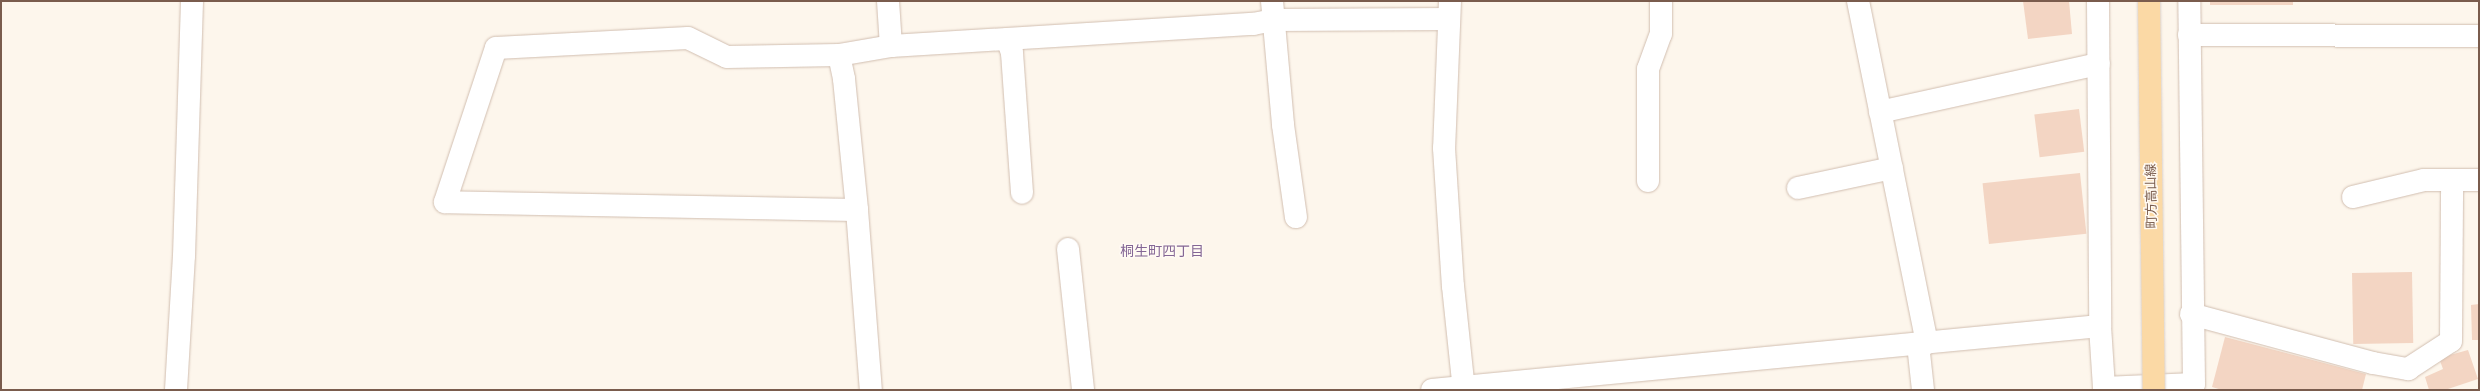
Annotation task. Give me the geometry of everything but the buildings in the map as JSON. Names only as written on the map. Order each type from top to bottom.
[{"type":"main road","name":"町方高山線","points":[[2150,1],[2154,390]]},
{"type":"street","points":[[176,390],[184,256],[192,1]]},
{"type":"street","points":[[888,1],[892,46]]},
{"type":"street","points":[[1648,181],[1648,69],[1661,34],[1662,1]]},
{"type":"street","points":[[1858,1],[1892,168],[1923,343],[1923,390]]},
{"type":"street","points":[[2098,1],[2100,326],[2104,388],[2194,384],[2191,314],[2189,1]]},
{"type":"street","points":[[1273,10],[1283,125],[1296,217]]},
{"type":"street","points":[[857,210],[445,202],[496,48],[688,38],[727,57],[839,55],[892,46],[1253,24],[1273,10],[1449,10],[1444,148],[1453,286],[1464,388]]},
{"type":"street","points":[[2189,35],[2479,36]]},
{"type":"street","points":[[1008,39],[1012,53],[1022,193]]},
{"type":"street","points":[[839,55],[844,79],[857,210],[871,390]]},
{"type":"street","points":[[1880,112],[2098,64]]},
{"type":"street","points":[[1798,188],[1892,168]]},
{"type":"street","points":[[2353,197],[2424,180],[2479,180]]},
{"type":"street","points":[[2191,314],[2372,364],[2408,370],[2451,341],[2452,180]]},
{"type":"street","points":[[1068,249],[1083,390]]},
{"type":"street","points":[[1432,390],[2100,326]]},
{"type":"district","name":"桐生町四丁目","points":[[1162,251]]}]
